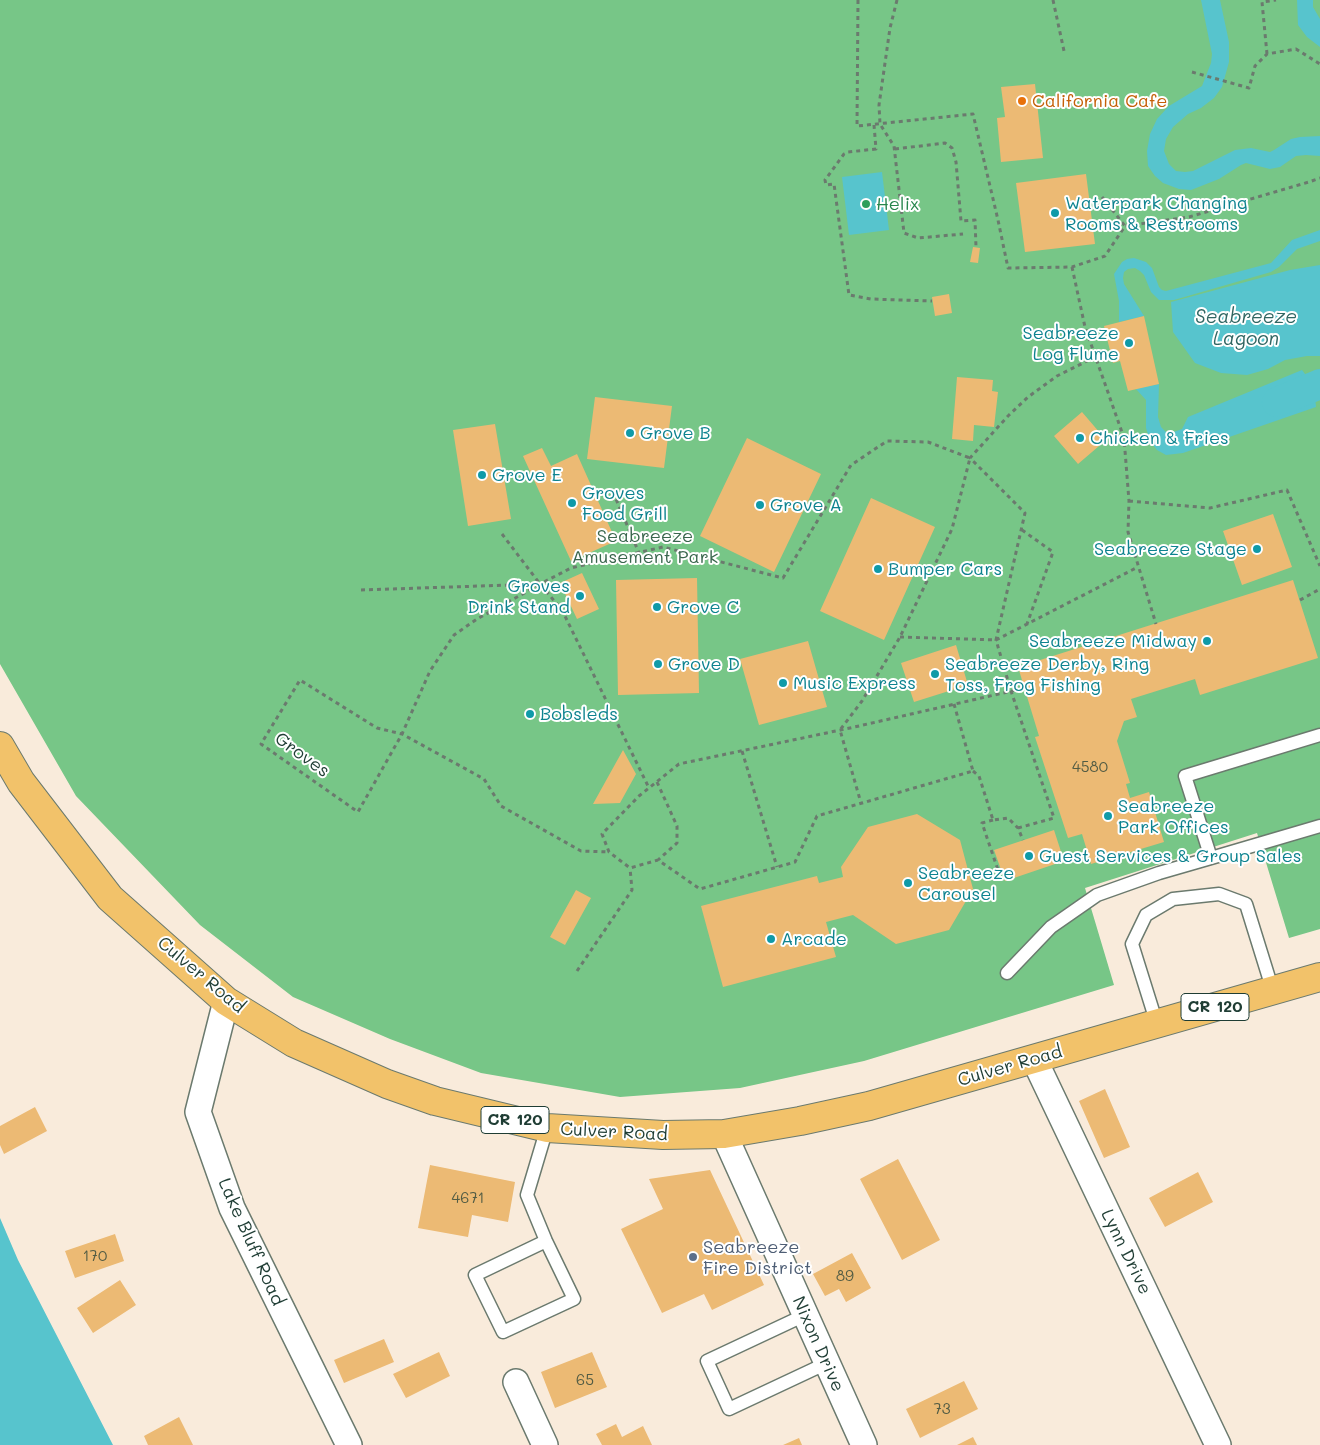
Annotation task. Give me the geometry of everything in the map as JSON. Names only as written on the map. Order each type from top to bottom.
[{"type":"main road","name":"Culver Road","points":[[0,746],[21,782],[110,898],[226,1001],[294,1043],[387,1084],[436,1101],[548,1128],[663,1135],[724,1134],[800,1121],[869,1106],[1320,977]]},
{"type":"street","name":"Lake Bluff Road","points":[[226,1001],[198,1112],[232,1208],[349,1445]]},
{"type":"street","name":"Lynn Drive","points":[[1034,1059],[1218,1445]]},
{"type":"street","name":"Nixon Drive","points":[[724,1134],[864,1445]]},
{"type":"street","points":[[516,1382],[545,1445]]},
{"type":"lane","points":[[1211,858],[1185,776],[1320,735]]},
{"type":"lane","points":[[1007,973],[1051,927],[1097,895],[1159,873],[1320,826]]},
{"type":"lane","points":[[1157,1024],[1132,944],[1146,915],[1173,899],[1219,894],[1246,904],[1274,991]]},
{"type":"lane","points":[[546,1241],[476,1275],[503,1332],[574,1299],[546,1241],[527,1194],[548,1128]]},
{"type":"lane","points":[[805,1315],[707,1361],[729,1409],[827,1363]]},
{"type":"path","points":[[858,0],[857,126],[973,114],[1008,268],[1072,267],[1105,256],[1125,226],[1189,217],[1320,178]]},
{"type":"path","points":[[897,0],[890,28],[879,106],[880,124],[889,136],[895,149],[904,234],[918,238],[963,234]]},
{"type":"path","points":[[1053,0],[1064,51]]},
{"type":"path","points":[[1267,54],[1262,2],[1276,0]]},
{"type":"path","points":[[1192,72],[1249,88],[1255,66],[1267,54],[1296,49],[1320,64]]},
{"type":"path","points":[[874,125],[876,149],[844,154],[825,180],[826,185],[834,184],[850,294],[871,299],[932,301]]},
{"type":"path","points":[[895,149],[945,143],[952,148],[956,162],[961,220],[975,220],[976,247]]},
{"type":"path","points":[[1102,197],[1125,226]]},
{"type":"path","points":[[1072,267],[1085,327],[1124,438],[1129,501],[1128,532],[1156,624]]},
{"type":"path","points":[[840,730],[862,701],[900,637],[952,529],[970,458],[1028,397],[1057,376],[1095,357]]},
{"type":"path","name":"Groves","points":[[609,852],[581,851],[501,806],[484,779],[402,734],[376,728],[300,680],[261,744],[358,812],[402,734],[430,671],[454,635],[477,619],[571,568],[663,547],[782,578],[851,465],[886,441],[928,442],[970,458]]},
{"type":"path","points":[[970,458],[1026,513],[996,640],[1011,691],[1054,818],[1018,828]]},
{"type":"path","points":[[1129,501],[1210,508],[1287,490],[1320,566]]},
{"type":"path","points":[[613,492],[639,553]]},
{"type":"path","points":[[1022,530],[1053,552],[1026,624]]},
{"type":"path","points":[[502,534],[562,610],[649,788]]},
{"type":"path","points":[[900,637],[996,640],[1138,567]]},
{"type":"path","name":"Groves","points":[[361,590],[540,584]]},
{"type":"path","points":[[1300,600],[1320,589]]},
{"type":"path","points":[[578,972],[632,890],[630,868],[609,852],[602,834],[649,788],[679,764],[1025,688]]},
{"type":"path","points":[[954,704],[973,771],[978,776],[993,820]]},
{"type":"path","points":[[840,730],[861,804]]},
{"type":"path","points":[[742,751],[777,867]]},
{"type":"path","points":[[658,860],[700,889],[795,862],[817,816],[973,771]]},
{"type":"path","points":[[630,868],[658,860],[678,843],[677,826],[657,782]]},
{"type":"path","points":[[998,870],[982,823],[1008,818],[1018,828],[1023,840]]},
{"type":"green space","name":"Seabreeze Amusement Park","points":[[0,0],[1320,0],[1320,929],[1289,938],[1257,833],[1085,888],[1114,985],[864,1061],[740,1088],[620,1097],[481,1073],[390,1039],[293,997],[200,925],[76,796],[0,664]]},
{"type":"water","points":[[1201,0],[1220,0],[1229,42],[1229,62],[1222,87],[1214,98],[1201,108],[1188,114],[1173,127],[1166,139],[1164,151],[1169,164],[1176,171],[1193,171],[1235,150],[1251,148],[1270,152],[1291,139],[1300,137],[1320,136],[1320,156],[1296,156],[1280,167],[1270,169],[1246,163],[1219,179],[1191,190],[1179,189],[1163,183],[1155,176],[1148,166],[1147,151],[1150,134],[1157,119],[1169,106],[1202,86],[1211,63],[1212,54]]},
{"type":"water","points":[[1297,0],[1313,0],[1313,7],[1320,19],[1320,47],[1307,37],[1298,25]]},
{"type":"water","name":"Helix","points":[[882,172],[889,230],[849,235],[842,177]]},
{"type":"water","points":[[1320,230],[1320,241],[1297,249],[1279,267],[1271,272],[1174,300],[1159,300],[1151,292],[1144,275],[1140,271],[1135,268],[1128,269],[1124,272],[1124,284],[1144,316],[1119,322],[1119,301],[1114,274],[1122,262],[1127,259],[1134,258],[1146,262],[1152,268],[1159,287],[1166,291],[1271,263],[1292,240]]},
{"type":"water","name":"Seabreeze Lagoon","points":[[1320,265],[1320,356],[1285,360],[1268,369],[1247,375],[1221,373],[1195,363],[1173,332],[1171,302],[1290,270]]},
{"type":"water","points":[[1302,370],[1314,386],[1316,407],[1183,453],[1166,455],[1157,450],[1150,441],[1146,428],[1146,400],[1136,389],[1159,384],[1158,417],[1161,427],[1168,434],[1182,429],[1188,417]]},
{"type":"water","points":[[0,1218],[18,1260],[113,1445],[0,1445]]},
{"type":"building","points":[[1035,84],[1043,158],[1001,162],[997,118],[1005,117],[1001,87]]},
{"type":"building","name":"Waterpark Changing Rooms & Restrooms","points":[[1086,174],[1095,244],[1025,252],[1016,183]]},
{"type":"building","points":[[973,247],[980,248],[978,263],[970,262]]},
{"type":"building","points":[[949,294],[952,313],[935,316],[932,297]]},
{"type":"building","name":"Seabreeze Log Flume","points":[[1144,316],[1159,384],[1128,391],[1120,361],[1113,363],[1104,326]]},
{"type":"building","points":[[957,377],[993,380],[992,391],[998,392],[994,427],[974,425],[973,441],[952,439]]},
{"type":"building","name":"Grove B","points":[[595,397],[672,406],[664,468],[587,459]]},
{"type":"building","name":"Chicken & Fries","points":[[1082,412],[1106,440],[1078,464],[1054,436]]},
{"type":"building","name":"Grove E","points":[[495,424],[511,519],[468,526],[453,430]]},
{"type":"building","name":"Grove A","points":[[747,438],[821,474],[774,572],[700,536]]},
{"type":"building","name":"Groves Food Grill","points":[[542,448],[551,466],[577,454],[616,541],[571,561],[523,456]]},
{"type":"building","name":"Bumper Cars","points":[[871,498],[935,527],[884,640],[820,611]]},
{"type":"building","name":"Seabreeze Stage","points":[[1273,514],[1292,567],[1242,585],[1223,531]]},
{"type":"building","name":"Groves Drink Stand","points":[[582,573],[599,609],[577,619],[560,583]]},
{"type":"building","points":[[697,578],[699,693],[618,695],[616,580]]},
{"type":"building","name":"Seabreeze Midway","points":[[1293,580],[1318,658],[1200,695],[1195,679],[1131,699],[1137,717],[1124,721],[1117,741],[1130,783],[1126,784],[1130,798],[1149,792],[1164,842],[1091,864],[1082,834],[1068,838],[1035,737],[1039,736],[1018,667]]},
{"type":"building","name":"Music Express","points":[[808,641],[827,707],[759,725],[740,659]]},
{"type":"building","name":"Seabreeze Derby, Ring Toss, Frog Fishing","points":[[956,645],[968,685],[914,702],[901,663]]},
{"type":"building","points":[[623,750],[636,774],[620,803],[593,804]]},
{"type":"building","points":[[917,814],[960,840],[973,889],[949,930],[896,944],[853,915],[826,922],[836,957],[723,987],[701,906],[817,876],[819,883],[843,877],[841,867],[868,827]]},
{"type":"building","name":"Guest Services & Group Sales","points":[[1054,830],[1064,861],[1005,881],[994,850]]},
{"type":"building","points":[[576,890],[591,898],[565,945],[550,937]]},
{"type":"building","points":[[1105,1089],[1130,1147],[1104,1158],[1079,1101]]},
{"type":"building","points":[[35,1107],[47,1131],[4,1154],[0,1145],[0,1126]]},
{"type":"building","points":[[898,1159],[940,1240],[902,1260],[860,1179]]},
{"type":"building","points":[[430,1165],[515,1182],[508,1222],[472,1215],[468,1237],[418,1228]]},
{"type":"building","name":"Seabreeze Fire District","points":[[710,1170],[764,1285],[712,1310],[704,1294],[662,1313],[621,1229],[663,1209],[649,1179]]},
{"type":"building","points":[[1198,1172],[1213,1202],[1165,1227],[1149,1198]]},
{"type":"building","points":[[115,1234],[124,1261],[75,1278],[65,1251]]},
{"type":"building","points":[[852,1253],[871,1288],[846,1302],[839,1289],[825,1296],[813,1274]]},
{"type":"building","points":[[120,1280],[136,1305],[93,1333],[77,1308]]},
{"type":"building","points":[[384,1339],[394,1362],[344,1383],[334,1360]]},
{"type":"building","points":[[439,1352],[450,1376],[406,1398],[393,1374]]},
{"type":"building","points":[[592,1352],[607,1387],[555,1408],[541,1372]]},
{"type":"building","points":[[964,1381],[978,1409],[920,1438],[906,1409]]},
{"type":"building","points":[[179,1417],[193,1445],[148,1445],[144,1436]]},
{"type":"building","points":[[616,1424],[622,1437],[643,1426],[652,1445],[602,1445],[596,1434]]},
{"type":"building","points":[[973,1437],[977,1445],[957,1445]]},
{"type":"building","points":[[799,1438],[802,1445],[783,1445]]},
{"type":"waterway","name":"Seabreeze Log Flume","points":[[1277,402],[1320,384]]},
{"type":"place","name":"California Cafe","points":[[1022,101]]},
{"type":"place","name":"Helix","points":[[866,204]]},
{"type":"place","name":"Waterpark Changing Rooms & Restrooms","points":[[1055,213]]},
{"type":"place","name":"Seabreeze Log Flume","points":[[1129,343]]},
{"type":"place","name":"Grove B","points":[[630,433]]},
{"type":"place","name":"Chicken & Fries","points":[[1080,438]]},
{"type":"place","name":"Grove E","points":[[482,475]]},
{"type":"place","name":"Groves Food Grill","points":[[572,503]]},
{"type":"place","name":"Grove A","points":[[760,505]]},
{"type":"place","name":"Seabreeze Stage","points":[[1257,549]]},
{"type":"place","name":"Bumper Cars","points":[[878,569]]},
{"type":"place","name":"Groves Drink Stand","points":[[580,596]]},
{"type":"place","name":"Grove C","points":[[657,607]]},
{"type":"place","name":"Seabreeze Midway","points":[[1207,641]]},
{"type":"place","name":"Grove D","points":[[658,664]]},
{"type":"place","name":"Seabreeze Derby, Ring Toss, Frog Fishing","points":[[935,674]]},
{"type":"place","name":"Music Express","points":[[783,683]]},
{"type":"place","name":"Bobsleds","points":[[530,714]]},
{"type":"place","name":"Seabreeze Park Offices","points":[[1108,816]]},
{"type":"place","name":"Guest Services & Group Sales","points":[[1029,856]]},
{"type":"place","name":"Seabreeze Carousel","points":[[908,883]]},
{"type":"place","name":"Arcade","points":[[771,939]]},
{"type":"place","name":"Seabreeze Fire District","points":[[693,1257]]}]
